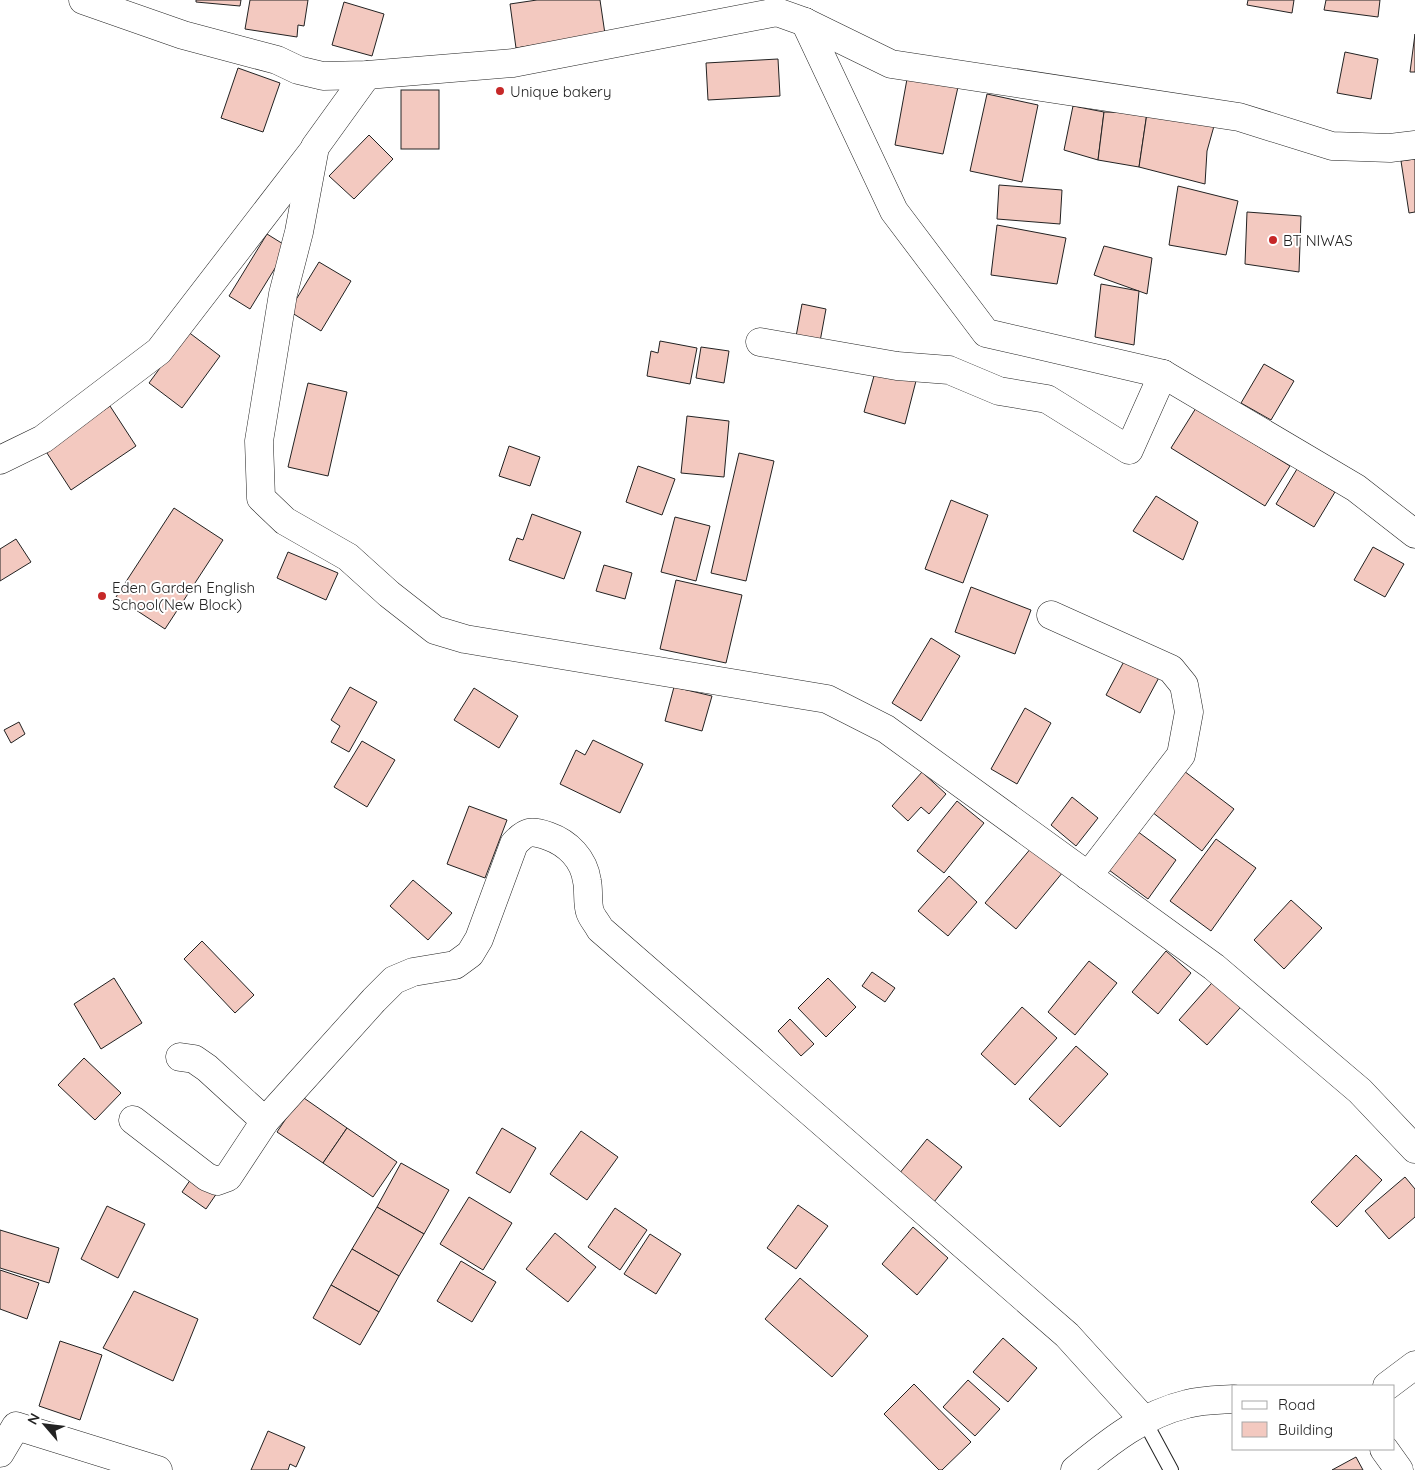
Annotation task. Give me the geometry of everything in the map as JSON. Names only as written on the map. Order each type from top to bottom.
[{"type":"street","points":[[82,0],[130,8],[184,35],[277,60],[298,70],[323,76],[367,75],[514,64],[777,12],[805,22],[891,64],[1239,117],[1332,146],[1390,148],[1415,146]]},
{"type":"street","points":[[805,22],[894,211],[986,333],[1163,374],[1356,488],[1415,534]]},
{"type":"street","points":[[0,460],[43,439],[159,350],[315,147],[367,75]]},
{"type":"street","points":[[315,147],[299,232],[283,294],[259,441],[261,498],[285,521],[348,557],[389,594],[435,630],[465,639],[828,699],[886,729],[1214,967],[1360,1092],[1415,1149]]},
{"type":"street","points":[[760,342],[897,366],[949,370],[999,391],[1046,399],[1128,450],[1163,374]]},
{"type":"street","points":[[1051,614],[1171,670],[1184,685],[1189,712],[1181,755],[1088,876]]},
{"type":"street","points":[[133,1120],[197,1171],[217,1180],[228,1177],[265,1122],[394,980],[413,972],[455,965],[470,954],[479,939],[514,844],[524,834],[537,832],[556,839],[570,848],[580,860],[587,879],[590,911],[600,929],[1067,1335],[1144,1420]]},
{"type":"street","points":[[180,1057],[194,1059],[208,1068],[265,1122]]},
{"type":"street","points":[[1388,1385],[1415,1365]]},
{"type":"street","points":[[1075,1470],[1106,1444],[1144,1420],[1166,1410],[1189,1403],[1232,1399]]},
{"type":"street","points":[[0,1454],[16,1426],[158,1470]]},
{"type":"street","points":[[1385,1450],[1399,1470]]},
{"type":"lane","points":[[1144,1420],[1171,1470]]},
{"type":"building","points":[[196,0],[241,0],[240,6],[196,2]]},
{"type":"building","points":[[250,0],[308,0],[304,26],[298,25],[297,37],[245,29]]},
{"type":"building","points":[[537,0],[600,0],[605,34],[516,48],[510,4]]},
{"type":"building","points":[[1248,0],[1294,0],[1292,13],[1247,5]]},
{"type":"building","points":[[1326,0],[1380,0],[1378,17],[1324,10]]},
{"type":"building","points":[[344,2],[384,14],[372,56],[332,45]]},
{"type":"building","points":[[1415,34],[1415,72],[1410,72]]},
{"type":"building","points":[[1345,52],[1378,59],[1371,99],[1337,93]]},
{"type":"building","points":[[778,59],[780,96],[708,100],[706,63]]},
{"type":"building","points":[[238,68],[280,83],[263,132],[221,118]]},
{"type":"building","points":[[907,79],[958,87],[943,154],[895,145]]},
{"type":"building","points":[[401,90],[439,90],[439,149],[401,149]]},
{"type":"building","points":[[987,94],[1038,105],[1022,182],[970,171]]},
{"type":"building","points":[[1073,106],[1104,112],[1098,160],[1064,150]]},
{"type":"building","points":[[1104,112],[1147,113],[1139,167],[1098,160]]},
{"type":"building","points":[[1147,113],[1214,126],[1207,151],[1205,184],[1139,167]]},
{"type":"building","points":[[369,135],[393,159],[354,199],[329,176]]},
{"type":"building","points":[[1415,159],[1415,212],[1409,213],[1401,161]]},
{"type":"building","points":[[999,185],[1062,190],[1060,224],[997,219]]},
{"type":"building","points":[[1178,186],[1238,201],[1226,255],[1169,245]]},
{"type":"building","name":"BT NIWAS","points":[[1247,212],[1301,216],[1299,272],[1245,264]]},
{"type":"building","points":[[997,225],[1066,238],[1057,284],[991,275]]},
{"type":"building","points":[[267,234],[288,247],[250,309],[229,296]]},
{"type":"building","points":[[1104,246],[1152,258],[1147,294],[1094,275]]},
{"type":"building","points":[[319,262],[351,281],[321,331],[289,311]]},
{"type":"building","points":[[1101,284],[1139,291],[1134,345],[1095,337]]},
{"type":"building","points":[[802,304],[826,309],[819,347],[795,342]]},
{"type":"building","points":[[187,331],[220,356],[182,408],[149,383]]},
{"type":"building","points":[[660,341],[697,348],[690,384],[647,376],[651,351],[658,353]]},
{"type":"building","points":[[701,347],[729,351],[724,383],[696,378]]},
{"type":"building","points":[[1264,364],[1294,381],[1271,420],[1241,403]]},
{"type":"building","points":[[877,365],[917,377],[905,424],[864,412]]},
{"type":"building","points":[[308,383],[347,392],[328,476],[288,467]]},
{"type":"building","points":[[110,406],[136,446],[71,490],[45,450]]},
{"type":"building","points":[[1196,408],[1290,466],[1265,506],[1171,448]]},
{"type":"building","points":[[687,416],[729,421],[724,477],[681,473]]},
{"type":"building","points":[[509,446],[540,457],[530,486],[499,476]]},
{"type":"building","points":[[739,453],[774,461],[746,581],[711,573]]},
{"type":"building","points":[[638,466],[675,479],[662,515],[626,502]]},
{"type":"building","points":[[1297,469],[1335,492],[1314,527],[1276,504]]},
{"type":"building","points":[[1156,496],[1198,522],[1183,560],[1133,531]]},
{"type":"building","points":[[951,500],[988,515],[963,583],[925,569]]},
{"type":"building","points":[[174,508],[223,540],[165,629],[116,597]]},
{"type":"building","points":[[532,514],[581,532],[564,579],[509,560],[517,538],[523,540]]},
{"type":"building","points":[[675,517],[710,526],[696,581],[661,572]]},
{"type":"building","points":[[16,539],[31,562],[0,581],[0,549]]},
{"type":"building","points":[[1373,547],[1404,564],[1385,597],[1354,580]]},
{"type":"building","points":[[288,552],[338,573],[326,600],[277,578]]},
{"type":"building","points":[[604,565],[632,573],[625,599],[596,591]]},
{"type":"building","points":[[676,580],[742,595],[726,663],[660,649]]},
{"type":"building","points":[[971,587],[1031,610],[1015,654],[955,632]]},
{"type":"building","points":[[931,638],[960,656],[921,721],[892,703]]},
{"type":"building","points":[[1129,652],[1163,670],[1140,713],[1106,695]]},
{"type":"building","points":[[350,687],[377,702],[349,752],[331,742],[340,726],[331,720]]},
{"type":"building","points":[[674,687],[712,696],[702,731],[665,721]]},
{"type":"building","points":[[474,688],[518,716],[499,748],[454,720]]},
{"type":"building","points":[[1025,708],[1051,723],[1017,784],[991,769]]},
{"type":"building","points":[[19,722],[25,734],[11,743],[4,730]]},
{"type":"building","points":[[593,740],[643,764],[620,813],[560,784],[576,750],[585,755]]},
{"type":"building","points":[[362,741],[395,760],[367,807],[334,787]]},
{"type":"building","points":[[1184,771],[1234,809],[1202,851],[1152,812]]},
{"type":"building","points":[[922,772],[946,794],[929,814],[921,807],[908,821],[892,806]]},
{"type":"building","points":[[1072,797],[1098,818],[1076,846],[1051,825]]},
{"type":"building","points":[[957,801],[984,823],[944,873],[917,851]]},
{"type":"building","points":[[469,806],[507,820],[485,878],[447,864]]},
{"type":"building","points":[[1137,831],[1176,860],[1148,899],[1109,870]]},
{"type":"building","points":[[1216,839],[1256,868],[1211,931],[1170,901]]},
{"type":"building","points":[[1032,847],[1063,872],[1016,929],[985,903]]},
{"type":"building","points":[[949,876],[977,902],[948,936],[918,911]]},
{"type":"building","points":[[413,880],[452,913],[428,940],[390,906]]},
{"type":"building","points":[[1291,900],[1322,928],[1284,969],[1254,940]]},
{"type":"building","points":[[202,941],[254,995],[235,1013],[184,959]]},
{"type":"building","points":[[1166,951],[1191,973],[1158,1014],[1132,992]]},
{"type":"building","points":[[1089,961],[1117,983],[1075,1035],[1048,1012]]},
{"type":"building","points":[[872,972],[895,988],[885,1002],[862,986]]},
{"type":"building","points":[[1219,975],[1247,1000],[1207,1045],[1179,1020]]},
{"type":"building","points":[[114,978],[142,1023],[101,1049],[74,1004]]},
{"type":"building","points":[[828,978],[856,1007],[826,1037],[798,1008]]},
{"type":"building","points":[[1022,1007],[1057,1038],[1015,1085],[981,1054]]},
{"type":"building","points":[[790,1019],[814,1044],[801,1056],[778,1031]]},
{"type":"building","points":[[1076,1046],[1108,1074],[1060,1127],[1029,1099]]},
{"type":"building","points":[[84,1058],[121,1093],[95,1120],[58,1085]]},
{"type":"building","points":[[301,1096],[347,1128],[323,1163],[277,1132]]},
{"type":"building","points":[[347,1128],[397,1162],[373,1197],[323,1163]]},
{"type":"building","points":[[502,1128],[536,1148],[510,1193],[476,1173]]},
{"type":"building","points":[[581,1131],[618,1157],[587,1200],[550,1174]]},
{"type":"building","points":[[927,1139],[962,1167],[930,1207],[895,1179]]},
{"type":"building","points":[[1356,1155],[1382,1180],[1337,1227],[1311,1202]]},
{"type":"building","points":[[401,1163],[449,1190],[424,1234],[377,1207]]},
{"type":"building","points":[[195,1173],[219,1190],[206,1209],[182,1192]]},
{"type":"building","points":[[1405,1177],[1415,1189],[1415,1217],[1389,1239],[1365,1211]]},
{"type":"building","points":[[469,1197],[512,1223],[483,1270],[440,1244]]},
{"type":"building","points":[[798,1205],[828,1226],[796,1269],[767,1248]]},
{"type":"building","points":[[107,1206],[145,1224],[118,1278],[81,1259]]},
{"type":"building","points":[[377,1207],[424,1234],[399,1276],[352,1249]]},
{"type":"building","points":[[615,1208],[647,1230],[620,1270],[588,1247]]},
{"type":"building","points":[[913,1227],[948,1258],[917,1295],[882,1264]]},
{"type":"building","points":[[0,1230],[59,1248],[49,1283],[0,1268]]},
{"type":"building","points":[[555,1233],[596,1267],[568,1302],[526,1269]]},
{"type":"building","points":[[650,1234],[681,1254],[656,1294],[624,1274]]},
{"type":"building","points":[[352,1249],[399,1276],[379,1312],[331,1285]]},
{"type":"building","points":[[461,1261],[496,1282],[472,1322],[437,1301]]},
{"type":"building","points":[[0,1270],[39,1283],[27,1319],[0,1309]]},
{"type":"building","points":[[800,1278],[868,1336],[832,1377],[765,1319]]},
{"type":"building","points":[[331,1285],[379,1312],[360,1345],[313,1318]]},
{"type":"building","points":[[134,1291],[198,1319],[173,1381],[103,1348]]},
{"type":"building","points":[[1003,1338],[1037,1368],[1008,1402],[973,1372]]},
{"type":"building","points":[[60,1341],[102,1355],[80,1420],[39,1406]]},
{"type":"building","points":[[968,1380],[1000,1409],[975,1436],[943,1407]]},
{"type":"building","points":[[914,1384],[971,1442],[942,1470],[939,1470],[884,1414]]},
{"type":"building","points":[[268,1431],[305,1447],[296,1467],[290,1464],[288,1470],[251,1470]]},
{"type":"building","points":[[1356,1457],[1363,1470],[1332,1470]]},
{"type":"place","name":"Unique bakery","points":[[500,91]]},
{"type":"place","name":"BT NIWAS","points":[[1273,240]]},
{"type":"place","name":"Eden Garden English School(New Block)","points":[[102,596]]}]
